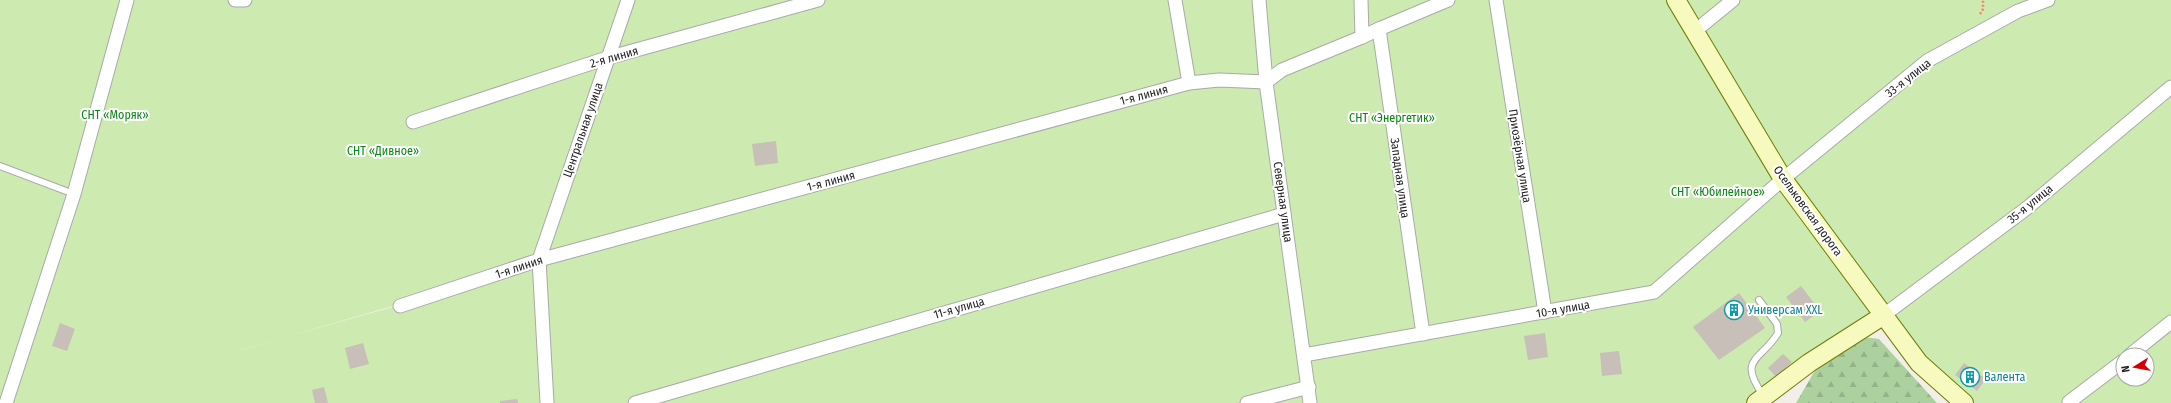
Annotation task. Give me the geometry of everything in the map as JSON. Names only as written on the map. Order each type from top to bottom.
[{"type":"street","points":[[6,403],[74,194],[127,0]]},
{"type":"street","points":[[235,0],[245,0]]},
{"type":"street","name":"Центральная улица","points":[[539,260],[628,0]]},
{"type":"street","name":"2-я линия","points":[[413,122],[607,58],[818,0]]},
{"type":"street","points":[[1175,0],[1189,83]]},
{"type":"street","name":"Северная улица","points":[[1259,0],[1266,82],[1309,386],[1310,403]]},
{"type":"street","points":[[1361,0],[1362,37]]},
{"type":"street","points":[[1266,82],[1282,70],[1448,0]]},
{"type":"street","name":"Приозёрная улица","points":[[1496,0],[1545,312]]},
{"type":"street","name":"Осельковская дорога","points":[[1676,0],[1783,180],[1919,363],[1964,403]]},
{"type":"street","points":[[1695,31],[1733,0]]},
{"type":"street","name":"33-я улица","points":[[1783,180],[1927,61],[2018,11],[2048,0]]},
{"type":"street","name":"Западная улица","points":[[1379,29],[1422,334]]},
{"type":"street","name":"1-я линия","points":[[400,306],[539,260],[1189,83],[1219,80],[1266,82]]},
{"type":"street","name":"35-я улица","points":[[1884,315],[2027,208],[2171,87]]},
{"type":"street","name":"10-я улица","points":[[1304,355],[1654,292],[1783,180]]},
{"type":"street","name":"11-я улица","points":[[635,403],[1284,214]]},
{"type":"street","points":[[539,260],[547,403]]},
{"type":"street","points":[[1760,400],[1809,363],[1884,315]]},
{"type":"street","points":[[2140,347],[2171,322]]},
{"type":"street","points":[[2069,402],[2115,367]]},
{"type":"street","points":[[1247,403],[1309,386]]},
{"type":"lane","points":[[0,166],[74,194]]},
{"type":"lane","points":[[1759,300],[1777,324],[1778,333],[1753,362],[1750,373],[1760,400]]},
{"type":"green space","points":[[0,0],[2171,0],[2171,403],[1964,403],[1884,315],[1756,403],[0,403]],"holes":[[[1184,77],[1189,83],[276,340]]]},
{"type":"green space","points":[[1863,337],[1879,339],[1937,403],[1796,403],[1814,372]]},
{"type":"building","points":[[776,141],[778,163],[755,166],[752,144]]},
{"type":"building","points":[[1801,286],[1820,311],[1805,322],[1786,297]]},
{"type":"building","name":"Универсам XXL","points":[[1739,293],[1765,328],[1719,360],[1693,327]]},
{"type":"building","points":[[60,323],[75,329],[67,351],[52,346]]},
{"type":"building","points":[[1545,333],[1548,357],[1528,360],[1524,336]]},
{"type":"building","points":[[363,343],[369,364],[350,369],[345,348]]},
{"type":"building","points":[[1619,351],[1622,374],[1602,376],[1600,353]]},
{"type":"building","points":[[1783,354],[1792,362],[1776,377],[1768,368]]},
{"type":"building","name":"Валента","points":[[1964,363],[1986,379],[1977,391],[1955,375]]},
{"type":"building","points":[[324,387],[328,403],[315,403],[312,390]]},
{"type":"building","points":[[517,399],[518,403],[500,403],[500,401]]},
{"type":"place","name":"Универсам XXL","points":[[1734,310]]},
{"type":"place","name":"Валента","points":[[1970,377]]},
{"type":"park label","name":"СНТ «Моряк»","points":[[115,115]]},
{"type":"park label","name":"СНТ «Энергетик»","points":[[1392,118]]},
{"type":"park label","name":"СНТ «Дивное»","points":[[383,151]]},
{"type":"park label","name":"СНТ «Юбилейное»","points":[[1718,192]]}]
